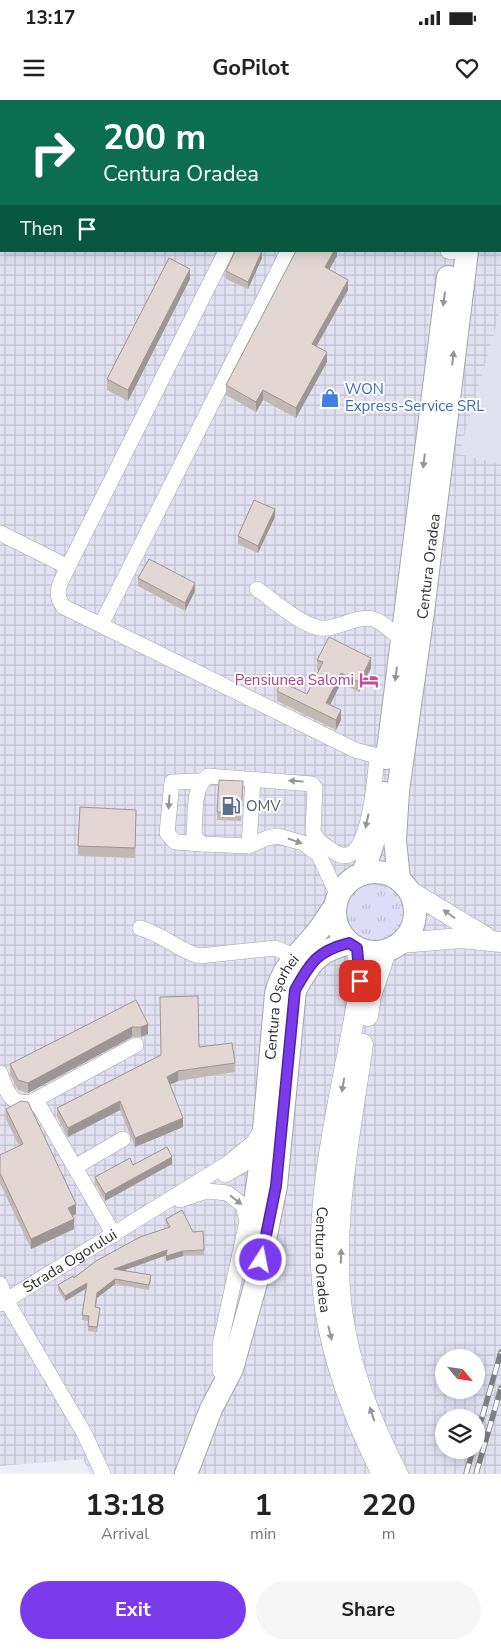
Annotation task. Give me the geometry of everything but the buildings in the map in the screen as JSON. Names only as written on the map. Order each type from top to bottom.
[{"type":"highway","name":"Centura Oradea","points":[[361,874],[379,824],[377,754],[400,639],[454,252]]},
{"type":"highway","name":"Centura Oradea","points":[[403,885],[394,840],[398,791],[423,612],[454,252]]},
{"type":"highway","points":[[375,872],[388,874],[403,885],[415,912],[408,934],[393,947],[377,952],[353,946],[342,936],[335,917],[336,901],[344,886],[361,874],[375,872]]},
{"type":"highway","name":"Centura Oșorhei","points":[[211,1409],[233,1322],[254,1216],[265,1123],[276,994],[280,977],[294,956],[314,936],[336,901]]},
{"type":"highway","name":"Centura Oșorhei","points":[[186,1474],[211,1409],[232,1369],[258,1279],[276,1186],[295,990],[309,966],[329,948],[353,946]]},
{"type":"main road","points":[[403,885],[495,941]]},
{"type":"main road","points":[[393,947],[461,938],[495,941]]},
{"type":"main road","name":"Centura Oradea","points":[[353,946],[360,981],[325,1181],[321,1267],[325,1310],[338,1365],[364,1436],[382,1474]]},
{"type":"main road","name":"Centura Oradea","points":[[393,947],[371,996],[364,1038],[345,1184],[340,1273],[343,1317],[355,1371],[381,1440],[398,1474]]},
{"type":"street","points":[[226,252],[68,567],[57,592],[57,600],[64,607],[101,625],[377,754],[368,823],[361,844],[354,852],[340,855]]},
{"type":"street","points":[[101,625],[288,252]]},
{"type":"street","points":[[0,533],[68,567]]},
{"type":"street","points":[[257,590],[308,623],[320,628],[334,627],[362,617],[374,618],[400,639]]},
{"type":"street","points":[[203,844],[197,840],[194,834],[198,788],[201,781],[208,776],[312,784],[315,788],[314,832],[317,838],[361,874]]},
{"type":"street","points":[[249,846],[254,779]]},
{"type":"street","points":[[201,781],[172,782],[167,833],[175,842],[249,846],[267,838],[278,836],[303,843],[319,856],[336,901]]},
{"type":"street","points":[[140,928],[149,930],[188,953],[200,956],[275,948],[294,956]]},
{"type":"street","points":[[0,1073],[11,1097],[17,1101],[33,1101],[136,1045]]},
{"type":"street","name":"Strada Ogorului","points":[[142,1218],[244,1164],[262,1152],[276,1128],[280,1086],[288,1072]]},
{"type":"street","points":[[33,1101],[40,1107],[114,1235]]},
{"type":"street","name":"Strada Ogorului","points":[[3,1302],[227,1164],[254,1142],[265,1123]]},
{"type":"street","points":[[75,1166],[123,1139]]},
{"type":"street","name":"Strada Ogorului","points":[[174,1202],[207,1191],[227,1193],[243,1205],[247,1222],[220,1345],[220,1371]]},
{"type":"street","points":[[0,1284],[3,1302],[84,1433],[103,1474]]},
{"type":"shaded area","points":[[0,252],[501,252],[501,309],[459,454],[501,464],[501,1474],[90,1474],[83,1459],[0,1466]]},
{"type":"shaded area","points":[[501,309],[501,464],[459,454]]},
{"type":"green space","points":[[373,885],[383,887],[392,893],[398,902],[400,912],[398,922],[392,931],[383,937],[373,939],[363,937],[354,931],[348,922],[346,912],[348,902],[354,893],[363,887]]},
{"type":"railway","points":[[484,1409],[501,1352]]},
{"type":"railway","points":[[476,1474],[501,1388]]},
{"type":"railway","points":[[466,1474],[470,1459]]},
{"type":"place","name":"WON Express-Service SRL","points":[[330,398]]},
{"type":"place","name":"Pensiunea Salomi","points":[[369,680]]},
{"type":"place","name":"OMV","points":[[231,806]]},
{"type":"route","points":[[261,1260],[276,1186],[295,990],[309,966],[329,948],[349,943],[357,948],[360,981]]}]
